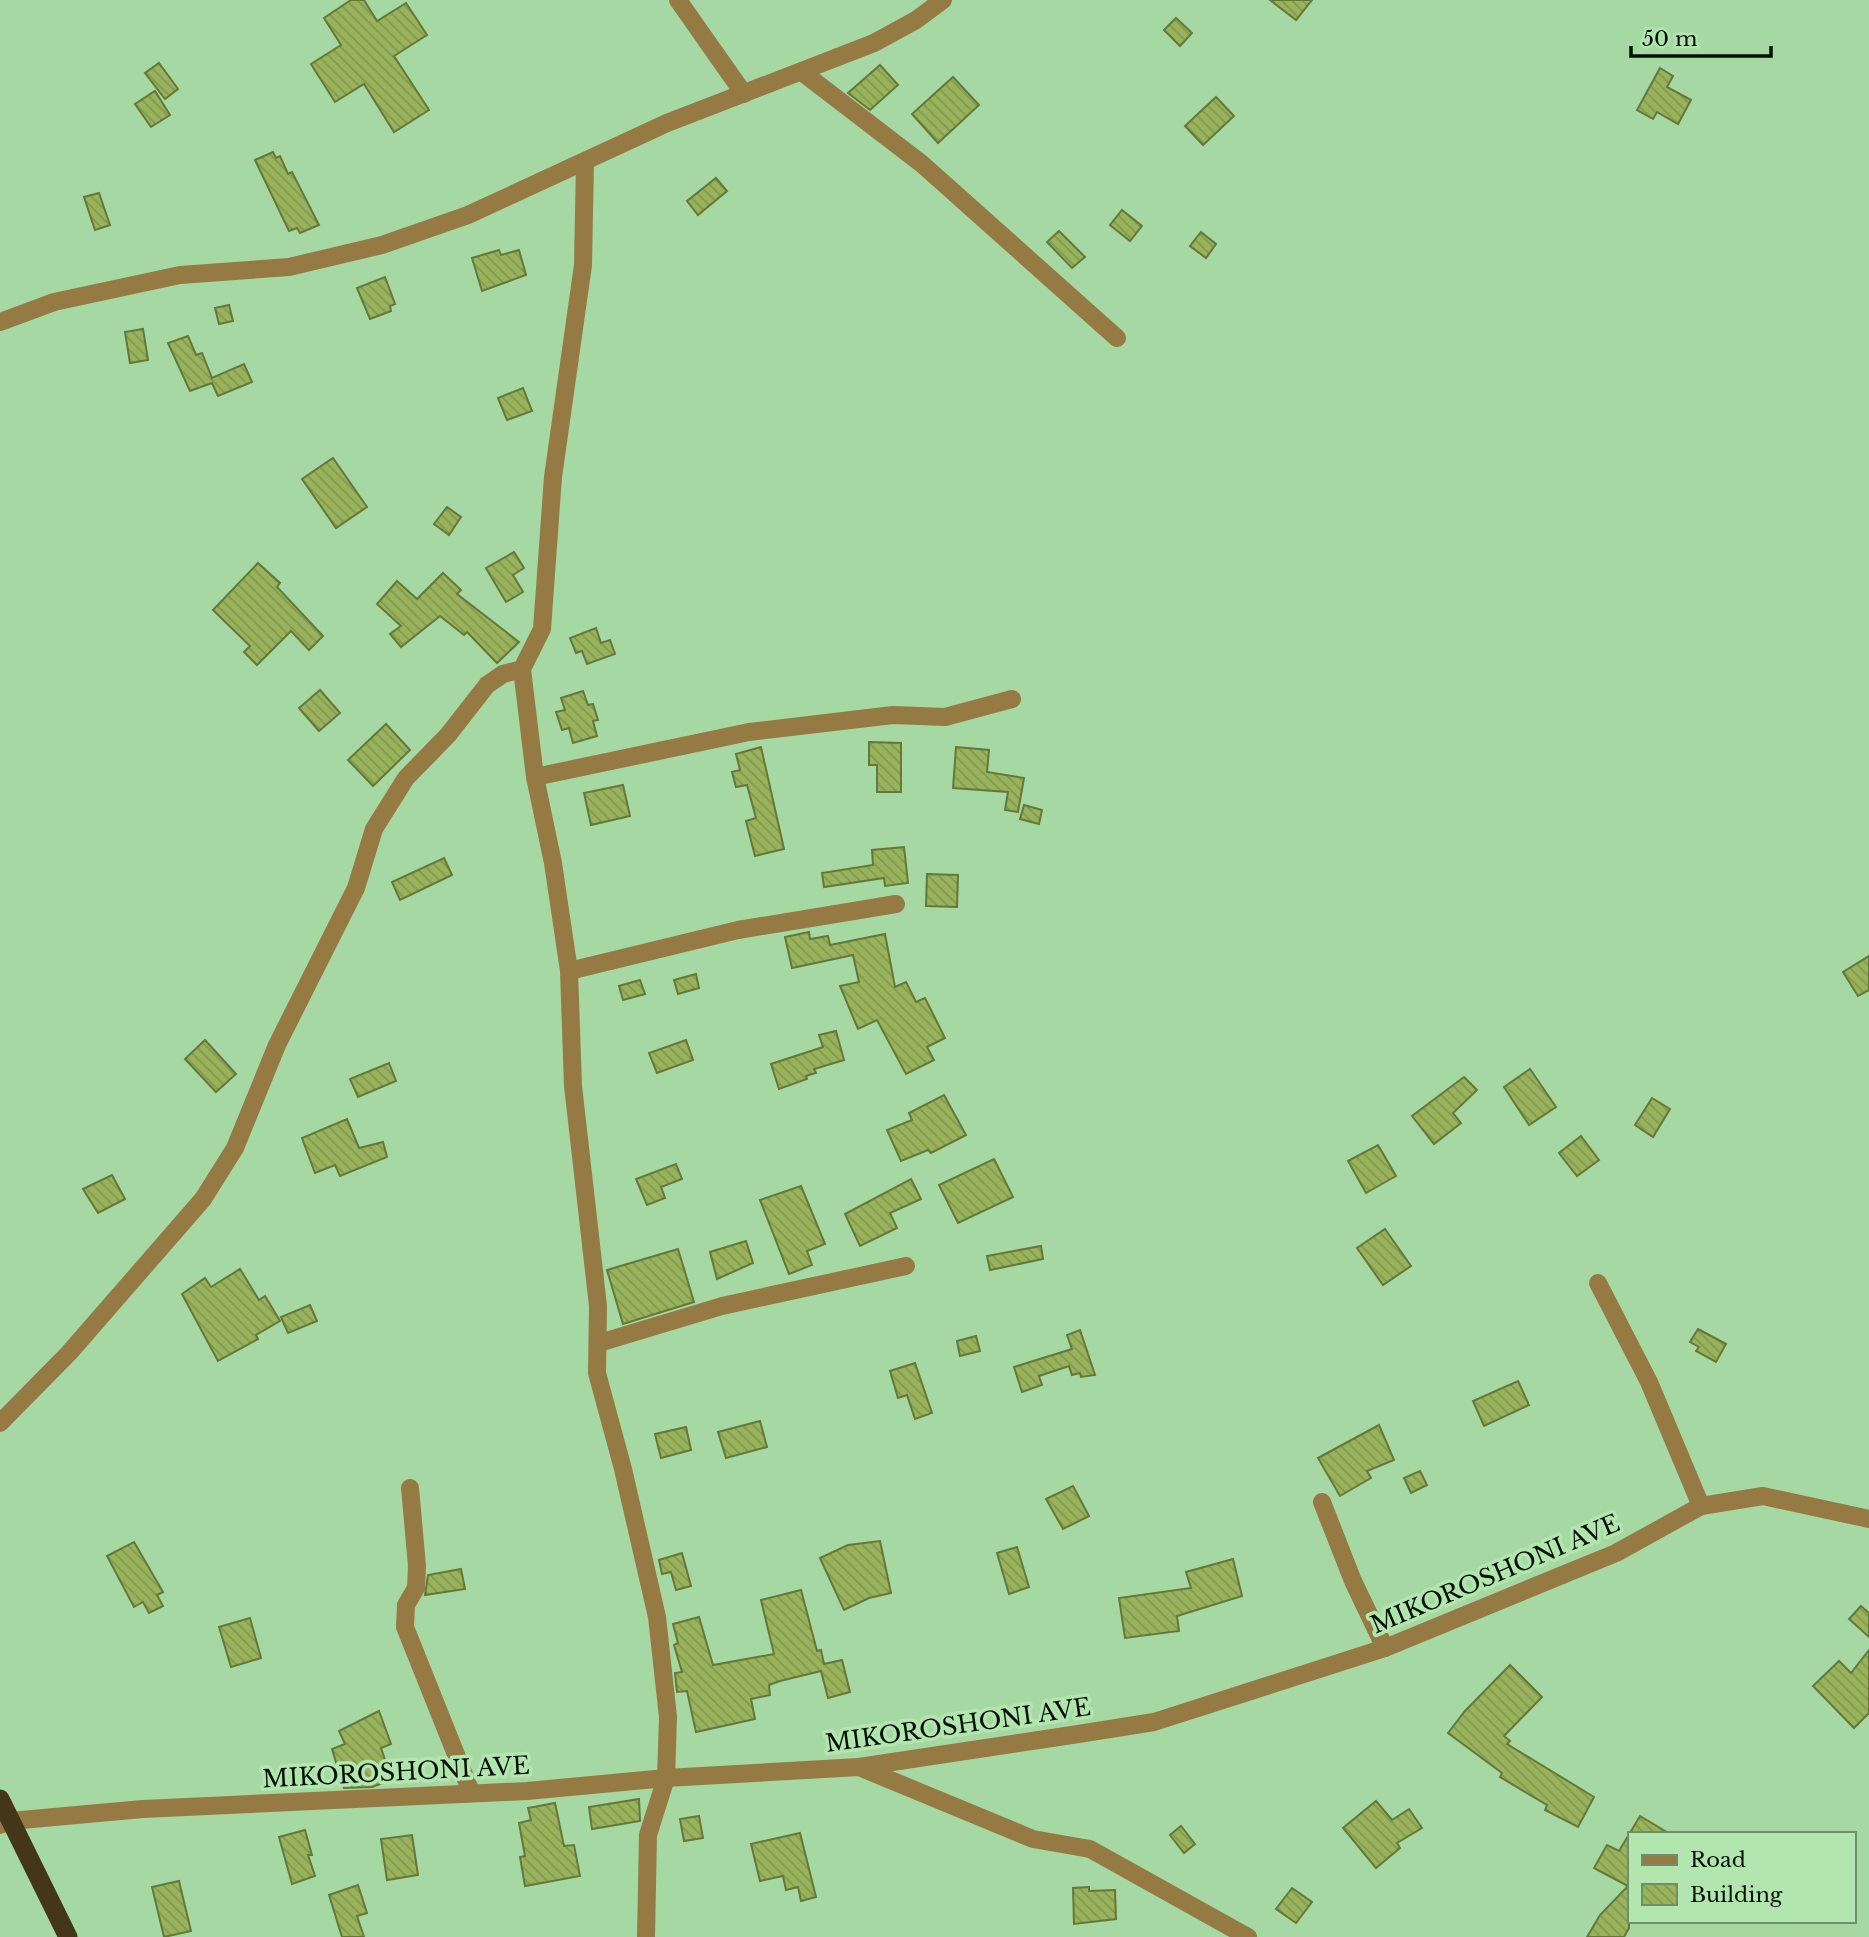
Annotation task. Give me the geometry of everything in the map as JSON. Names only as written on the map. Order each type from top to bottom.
[{"type":"highway","points":[[0,1799],[5,1823],[68,1937]]},
{"type":"street","points":[[678,0],[744,94]]},
{"type":"street","points":[[0,322],[54,302],[180,275],[289,267],[382,245],[468,215],[667,123],[874,43],[916,20],[943,0]]},
{"type":"street","points":[[802,72],[922,164],[1117,338]]},
{"type":"street","points":[[585,161],[583,265],[553,477],[542,629],[522,669],[535,777],[553,863],[569,971],[573,1086],[594,1269],[599,1343],[597,1373],[623,1469],[657,1617],[668,1717],[666,1778],[648,1835],[646,1937]]},
{"type":"street","points":[[0,1423],[69,1353],[222,1173],[277,1045],[356,888],[374,829],[406,778],[448,734],[487,685],[503,674],[522,669]]},
{"type":"street","points":[[535,777],[749,733],[893,715],[945,716],[1012,699]]},
{"type":"street","points":[[569,971],[738,930],[896,904]]},
{"type":"street","points":[[599,1343],[722,1306],[906,1266]]},
{"type":"street","points":[[1598,1283],[1649,1382],[1701,1506]]},
{"type":"street","points":[[410,1488],[417,1566],[416,1588],[406,1605],[405,1627],[471,1792]]},
{"type":"street","name":"MIKOROSHONI AVE","points":[[5,1823],[144,1809],[579,1788],[666,1778],[859,1767],[1154,1722],[1385,1648],[1616,1553],[1701,1506],[1763,1496],[1869,1519]]},
{"type":"street","points":[[1322,1502],[1353,1581],[1385,1648]]},
{"type":"street","points":[[859,1767],[1032,1839],[1090,1849],[1125,1866],[1248,1937]]},
{"type":"building","points":[[351,0],[364,0],[377,21],[406,3],[427,35],[394,56],[429,110],[394,132],[364,84],[335,102],[311,64],[341,45],[324,18]]},
{"type":"building","points":[[1270,0],[1312,0],[1296,20]]},
{"type":"building","points":[[1176,18],[1192,33],[1180,46],[1164,30]]},
{"type":"building","points":[[159,63],[178,89],[165,99],[145,73]]},
{"type":"building","points":[[880,65],[898,85],[870,110],[848,93]]},
{"type":"building","points":[[1660,68],[1673,76],[1667,87],[1691,100],[1678,124],[1657,112],[1653,119],[1637,110]]},
{"type":"building","points":[[953,77],[979,105],[938,143],[912,114]]},
{"type":"building","points":[[155,91],[170,115],[151,127],[135,104]]},
{"type":"building","points":[[1216,97],[1234,116],[1203,145],[1185,126]]},
{"type":"building","points":[[273,152],[276,158],[280,156],[288,174],[292,172],[319,225],[300,233],[297,228],[289,231],[255,160]]},
{"type":"building","points":[[716,178],[727,191],[698,215],[687,201]]},
{"type":"building","points":[[99,193],[110,225],[95,230],[84,197]]},
{"type":"building","points":[[1122,210],[1142,226],[1130,241],[1110,225]]},
{"type":"building","points":[[1059,231],[1085,257],[1072,268],[1047,242]]},
{"type":"building","points":[[1201,232],[1216,244],[1206,258],[1190,246]]},
{"type":"building","points":[[499,250],[501,255],[519,250],[526,275],[482,291],[472,258]]},
{"type":"building","points":[[385,277],[395,304],[390,306],[391,311],[370,319],[357,288]]},
{"type":"building","points":[[229,305],[233,321],[219,324],[215,308]]},
{"type":"building","points":[[143,329],[148,360],[130,363],[125,332]]},
{"type":"building","points":[[188,336],[196,355],[202,353],[212,378],[244,364],[252,382],[218,396],[212,383],[190,391],[168,343]]},
{"type":"building","points":[[523,388],[532,411],[507,420],[498,398]]},
{"type":"building","points":[[333,458],[367,507],[336,528],[302,479]]},
{"type":"building","points":[[447,507],[461,517],[449,535],[434,524]]},
{"type":"building","points":[[514,552],[524,568],[513,575],[523,592],[506,602],[486,568]]},
{"type":"building","points":[[258,563],[280,583],[277,587],[323,636],[309,650],[291,631],[257,665],[244,652],[250,646],[213,610]]},
{"type":"building","points":[[443,573],[461,590],[457,594],[519,642],[497,663],[467,632],[464,635],[440,616],[401,647],[390,634],[401,626],[377,604],[397,581],[417,599]]},
{"type":"building","points":[[596,628],[601,643],[610,640],[615,654],[587,664],[582,651],[576,653],[570,638]]},
{"type":"building","points":[[320,690],[340,713],[319,731],[299,708]]},
{"type":"building","points":[[583,691],[588,705],[593,704],[598,720],[593,721],[597,736],[573,743],[569,728],[562,730],[556,712],[565,710],[561,698]]},
{"type":"building","points":[[386,724],[410,750],[373,786],[348,760]]},
{"type":"building","points":[[869,742],[901,743],[901,792],[877,792],[877,765],[869,765]]},
{"type":"building","points":[[761,747],[784,849],[755,856],[746,821],[756,818],[747,785],[736,787],[732,772],[740,770],[736,754]]},
{"type":"building","points":[[956,747],[989,750],[987,772],[1024,778],[1018,812],[1005,810],[1008,792],[953,788]]},
{"type":"building","points":[[623,785],[630,816],[591,825],[584,793]]},
{"type":"building","points":[[1024,805],[1042,810],[1039,824],[1020,819]]},
{"type":"building","points":[[904,847],[908,883],[885,886],[884,878],[824,887],[822,873],[873,865],[872,850]]},
{"type":"building","points":[[444,858],[452,875],[400,900],[392,882]]},
{"type":"building","points":[[927,874],[958,875],[957,907],[926,906]]},
{"type":"building","points":[[809,932],[810,939],[828,936],[830,945],[885,934],[895,987],[906,982],[916,1002],[925,998],[945,1038],[927,1047],[934,1060],[906,1074],[877,1020],[858,1029],[840,986],[859,982],[853,955],[792,968],[785,937]]},
{"type":"building","points":[[1869,956],[1869,990],[1858,996],[1843,972]]},
{"type":"building","points":[[696,974],[699,988],[678,994],[674,980]]},
{"type":"building","points":[[640,980],[645,994],[623,1000],[619,986]]},
{"type":"building","points":[[836,1031],[844,1060],[814,1069],[816,1073],[806,1076],[807,1079],[779,1089],[771,1064],[823,1047],[819,1035]]},
{"type":"building","points":[[205,1040],[236,1074],[216,1092],[185,1059]]},
{"type":"building","points":[[686,1040],[693,1060],[657,1073],[649,1053]]},
{"type":"building","points":[[389,1063],[396,1081],[358,1097],[350,1079]]},
{"type":"building","points":[[1530,1069],[1556,1107],[1529,1125],[1504,1087]]},
{"type":"building","points":[[1464,1077],[1477,1090],[1453,1113],[1461,1123],[1434,1144],[1412,1116]]},
{"type":"building","points":[[944,1095],[966,1135],[931,1153],[928,1150],[901,1161],[887,1130],[912,1120],[909,1113]]},
{"type":"building","points":[[1652,1098],[1670,1109],[1653,1137],[1635,1125]]},
{"type":"building","points":[[347,1119],[359,1148],[383,1142],[387,1157],[340,1176],[335,1165],[315,1173],[302,1138]]},
{"type":"building","points":[[1581,1136],[1599,1160],[1577,1176],[1559,1153]]},
{"type":"building","points":[[1378,1145],[1396,1176],[1366,1193],[1348,1161]]},
{"type":"building","points":[[994,1159],[1013,1197],[958,1223],[939,1185]]},
{"type":"building","points":[[676,1164],[682,1179],[661,1187],[665,1198],[647,1205],[636,1179]]},
{"type":"building","points":[[112,1175],[125,1199],[98,1213],[83,1189]]},
{"type":"building","points":[[911,1179],[921,1199],[890,1213],[897,1228],[860,1246],[845,1214]]},
{"type":"building","points":[[801,1186],[825,1244],[807,1251],[812,1265],[789,1274],[760,1200]]},
{"type":"building","points":[[1385,1229],[1411,1266],[1383,1285],[1357,1248]]},
{"type":"building","points":[[746,1241],[753,1263],[717,1279],[710,1252]]},
{"type":"building","points":[[1041,1246],[1043,1259],[990,1270],[987,1256]]},
{"type":"building","points":[[678,1249],[694,1302],[623,1324],[607,1270]]},
{"type":"building","points":[[240,1269],[259,1300],[265,1296],[280,1321],[256,1335],[258,1339],[218,1361],[182,1294],[205,1278],[211,1287]]},
{"type":"building","points":[[310,1305],[317,1321],[288,1333],[281,1317]]},
{"type":"building","points":[[1698,1329],[1726,1344],[1716,1362],[1696,1351],[1699,1347],[1690,1342]]},
{"type":"building","points":[[1080,1330],[1095,1375],[1072,1375],[1069,1366],[1039,1376],[1042,1385],[1022,1392],[1014,1367],[1072,1349],[1067,1335]]},
{"type":"building","points":[[976,1336],[980,1351],[960,1356],[957,1341]]},
{"type":"building","points":[[915,1363],[932,1413],[915,1419],[907,1395],[898,1398],[890,1371]]},
{"type":"building","points":[[1518,1381],[1529,1405],[1484,1426],[1473,1401]]},
{"type":"building","points":[[760,1421],[767,1447],[726,1458],[718,1432]]},
{"type":"building","points":[[1379,1425],[1394,1460],[1367,1471],[1371,1478],[1340,1496],[1318,1458]]},
{"type":"building","points":[[686,1427],[691,1450],[661,1458],[655,1434]]},
{"type":"building","points":[[1420,1471],[1427,1485],[1411,1493],[1404,1478]]},
{"type":"building","points":[[1073,1486],[1089,1516],[1063,1529],[1046,1499]]},
{"type":"building","points":[[880,1541],[891,1593],[869,1598],[844,1610],[820,1558],[848,1545]]},
{"type":"building","points":[[134,1542],[163,1592],[157,1595],[163,1606],[149,1613],[143,1602],[134,1607],[107,1556]]},
{"type":"building","points":[[1017,1547],[1029,1587],[1009,1594],[997,1553]]},
{"type":"building","points":[[682,1553],[691,1586],[676,1590],[671,1572],[662,1574],[659,1560]]},
{"type":"building","points":[[1233,1559],[1242,1596],[1177,1616],[1179,1631],[1125,1638],[1119,1598],[1191,1588],[1186,1572]]},
{"type":"building","points":[[461,1569],[465,1589],[425,1595],[428,1575]]},
{"type":"building","points":[[801,1590],[817,1651],[821,1650],[824,1664],[842,1660],[850,1692],[828,1698],[821,1671],[780,1681],[769,1685],[770,1695],[751,1699],[755,1719],[696,1732],[687,1691],[677,1692],[675,1673],[682,1672],[674,1645],[678,1643],[673,1624],[699,1617],[713,1665],[774,1654],[761,1600]]},
{"type":"building","points":[[1861,1606],[1869,1613],[1869,1637],[1849,1619]]},
{"type":"building","points":[[250,1618],[261,1658],[231,1667],[219,1627]]},
{"type":"building","points":[[1869,1650],[1869,1713],[1854,1728],[1813,1686],[1839,1661],[1851,1673]]},
{"type":"building","points":[[1510,1665],[1542,1697],[1504,1736],[1510,1741],[1507,1744],[1594,1797],[1578,1827],[1545,1810],[1547,1805],[1500,1777],[1502,1773],[1448,1733],[1465,1711]]},
{"type":"building","points":[[379,1711],[391,1744],[381,1748],[392,1780],[372,1787],[344,1788],[332,1749],[345,1744],[339,1731]]},
{"type":"building","points":[[639,1799],[640,1821],[592,1829],[589,1807]]},
{"type":"building","points":[[1376,1801],[1392,1820],[1409,1809],[1422,1828],[1397,1843],[1400,1848],[1376,1868],[1343,1828]]},
{"type":"building","points":[[555,1803],[564,1846],[574,1845],[580,1876],[525,1886],[520,1857],[525,1856],[519,1823],[531,1820],[528,1808]]},
{"type":"building","points":[[699,1816],[703,1838],[684,1841],[680,1819]]},
{"type":"building","points":[[1640,1816],[1667,1832],[1630,1832]]},
{"type":"building","points":[[1181,1826],[1195,1844],[1184,1853],[1170,1835]]},
{"type":"building","points":[[305,1830],[312,1855],[308,1855],[315,1876],[292,1884],[279,1837]]},
{"type":"building","points":[[800,1833],[816,1897],[801,1901],[798,1887],[786,1890],[783,1876],[760,1881],[751,1844]]},
{"type":"building","points":[[412,1835],[418,1875],[387,1880],[381,1839]]},
{"type":"building","points":[[1628,1836],[1628,1886],[1594,1868],[1607,1845],[1619,1851]]},
{"type":"building","points":[[179,1881],[191,1931],[164,1937],[152,1887]]},
{"type":"building","points":[[358,1885],[367,1913],[357,1916],[364,1937],[342,1937],[329,1895]]},
{"type":"building","points":[[1628,1886],[1629,1928],[1624,1937],[1587,1937],[1600,1915]]},
{"type":"building","points":[[1089,1887],[1089,1891],[1115,1890],[1116,1919],[1074,1924],[1073,1888]]},
{"type":"building","points":[[1292,1888],[1312,1902],[1296,1923],[1276,1909]]}]
